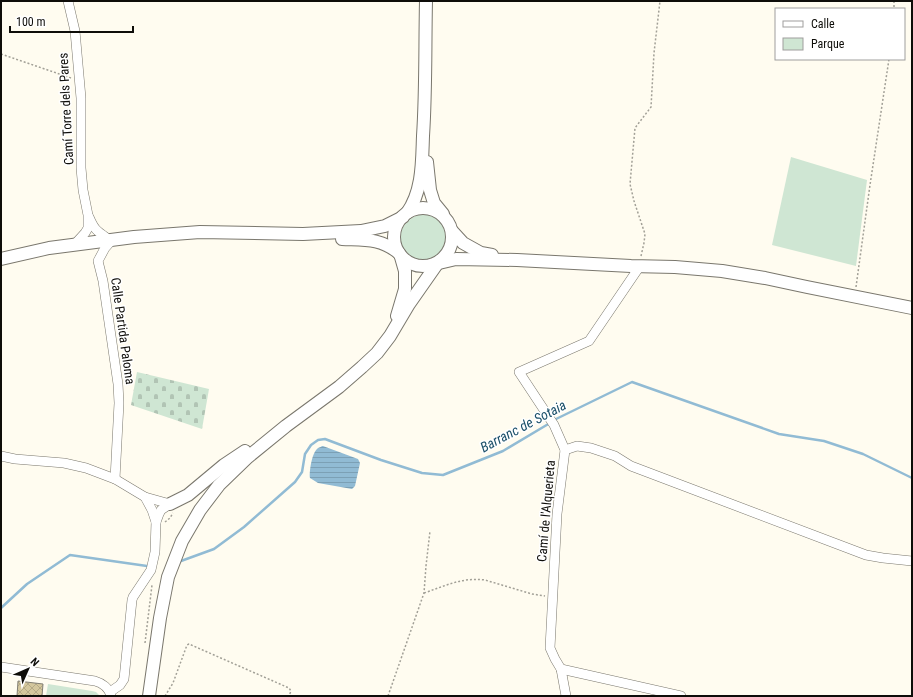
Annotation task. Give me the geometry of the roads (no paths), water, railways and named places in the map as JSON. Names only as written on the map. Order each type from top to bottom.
[{"type":"main road","points":[[390,336],[404,290],[405,270],[394,243],[395,229],[413,203],[418,189],[421,171],[424,119],[426,1]]},
{"type":"main road","points":[[424,119],[430,190],[434,203],[444,217]]},
{"type":"main road","points":[[1,259],[49,248],[134,237],[200,232],[303,234],[361,231],[385,226],[413,210],[426,208],[442,214],[448,220],[452,231],[452,244],[447,256],[438,263],[409,304],[390,336],[377,353],[339,387],[286,426],[238,466],[219,485],[200,510],[182,541],[170,571],[164,593],[158,626],[150,696]]},
{"type":"main road","points":[[452,231],[463,243],[481,253],[516,260]]},
{"type":"main road","points":[[303,234],[334,238],[375,240],[392,248],[405,260],[415,266],[426,267],[456,259],[675,266],[722,271],[765,278],[912,308]]},
{"type":"main road","points":[[170,504],[188,495],[231,460],[254,446],[268,441]]},
{"type":"street","name":"Camí Torre dels Pares","points":[[68,1],[75,31],[81,106],[81,168],[83,190],[88,215],[88,228],[74,245]]},
{"type":"street","name":"Camí Torre dels Pares","points":[[88,215],[97,232],[111,240]]},
{"type":"street","name":"Calle Partida Paloma","points":[[111,240],[98,261],[103,281],[118,379],[119,403],[115,479]]},
{"type":"street","name":"Camí de l'Alquerieta","points":[[566,696],[561,669],[550,648],[557,514],[565,450],[552,421],[519,372],[589,341],[640,266]]},
{"type":"street","points":[[565,450],[577,446],[590,448],[615,456],[631,466],[866,555],[912,561]]},
{"type":"street","points":[[1,456],[14,459],[75,465],[115,479],[145,496],[170,504]]},
{"type":"street","points":[[145,496],[160,523]]},
{"type":"street","points":[[1,668],[95,681],[108,689],[110,694],[123,682],[125,677],[130,596],[133,596],[151,570],[154,563],[161,510],[170,504]]},
{"type":"street","points":[[561,669],[681,696]]},
{"type":"water","points":[[323,446],[358,459],[360,463],[355,486],[352,489],[318,483],[310,478],[312,458],[315,451]]},
{"type":"waterway","name":"Barranc de Sotaia","points":[[554,420],[632,382],[779,434],[824,441],[863,454],[912,478]]},
{"type":"waterway","name":"Barranc de Sotaia","points":[[181,561],[214,549],[244,527],[295,482],[302,472],[305,454],[311,445],[318,440],[325,439],[381,460],[422,473],[443,475],[503,451],[550,423]]},
{"type":"waterway","name":"Barranc de Sotaia","points":[[1,608],[27,584],[70,555],[147,566]]}]
